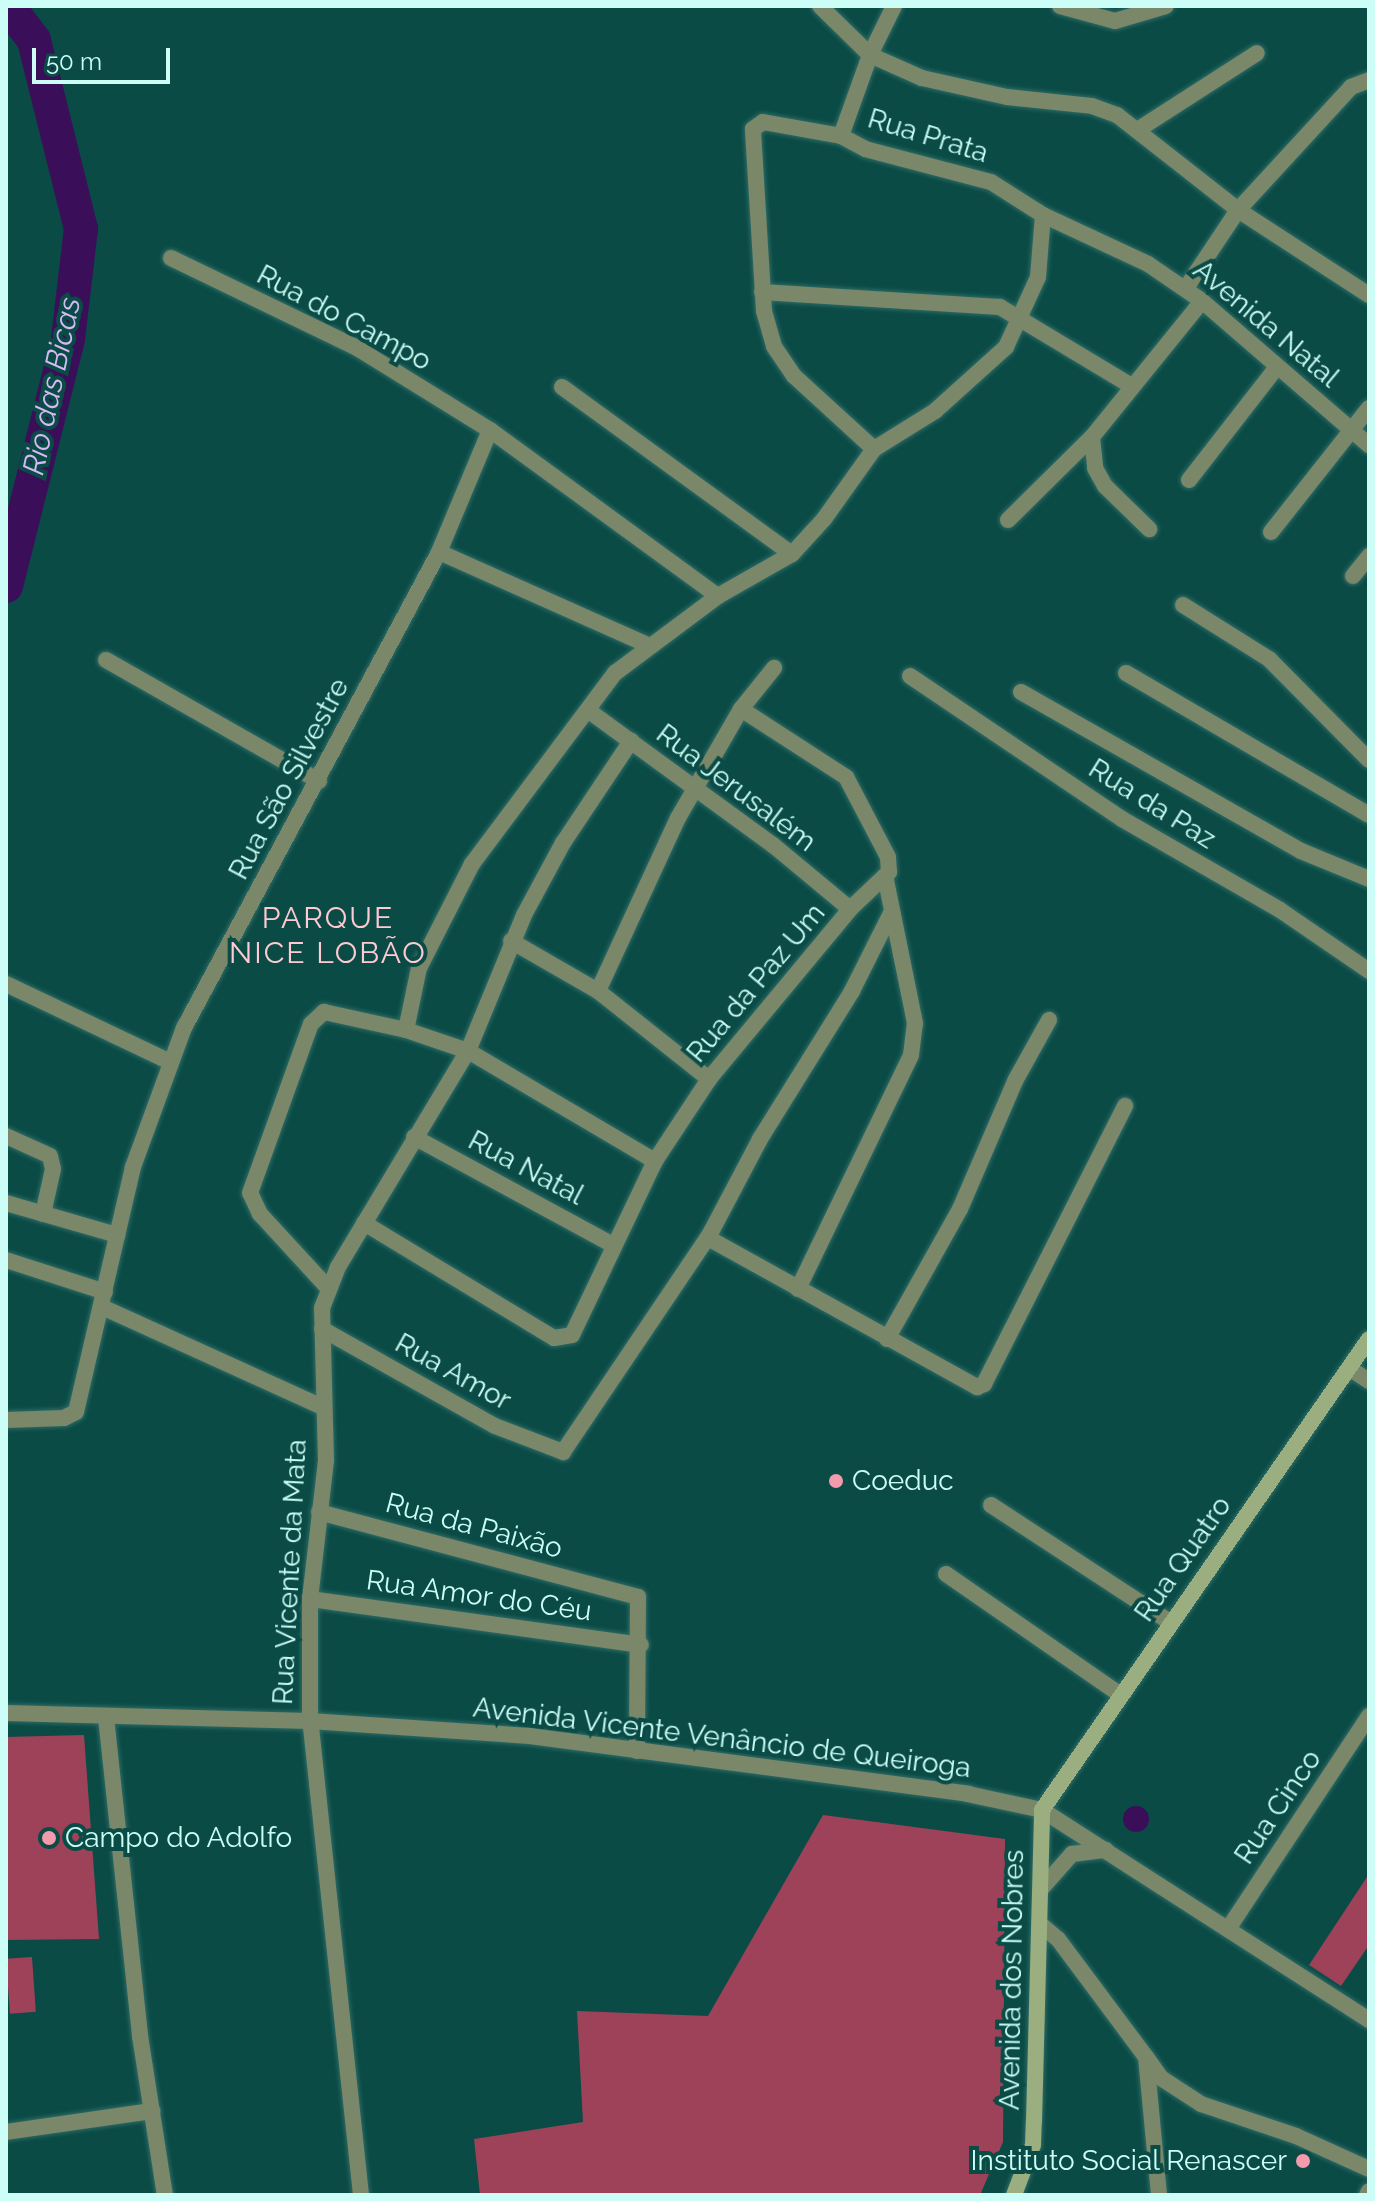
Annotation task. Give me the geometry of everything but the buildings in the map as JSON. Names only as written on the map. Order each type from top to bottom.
[{"type":"main road","name":"Rua Quatro","points":[[1042,1810],[1369,1339]]},
{"type":"main road","name":"Avenida dos Nobres","points":[[1014,2195],[1033,2145],[1042,1810]]},
{"type":"street","points":[[820,6],[870,55],[949,86],[1092,106],[1139,129],[1238,210],[1369,293]]},
{"type":"street","points":[[841,136],[870,55],[894,6]]},
{"type":"street","points":[[1070,8],[1115,21],[1166,6]]},
{"type":"street","points":[[1139,129],[1257,53]]},
{"type":"street","points":[[1186,288],[1238,210],[1351,87],[1369,80]]},
{"type":"street","name":"Rua Prata","points":[[762,292],[753,129],[772,121],[841,136],[865,149],[991,182],[1043,215],[1123,252]]},
{"type":"street","points":[[406,1030],[419,968],[472,864],[615,673],[718,596],[792,554],[874,449],[973,381],[1006,347],[1038,277],[1043,215]]},
{"type":"street","name":"Avenida Natal","points":[[1123,252],[1186,288],[1369,445]]},
{"type":"street","name":"Rua do Campo","points":[[171,258],[357,348],[490,430],[718,596]]},
{"type":"street","points":[[874,449],[794,376],[774,346],[762,292],[913,304],[961,301],[1022,316],[1130,385]]},
{"type":"street","points":[[1008,520],[1092,437],[1130,385],[1202,301]]},
{"type":"street","points":[[1189,480],[1277,367]]},
{"type":"street","points":[[562,387],[792,554]]},
{"type":"street","points":[[1271,532],[1369,408]]},
{"type":"street","points":[[490,430],[439,552],[650,646]]},
{"type":"street","points":[[1092,437],[1095,468],[1105,486],[1149,529]]},
{"type":"street","name":"Rua São Silvestre","points":[[6,1420],[64,1418],[76,1412],[142,1133],[170,1062],[439,552]]},
{"type":"street","points":[[1353,576],[1369,556]]},
{"type":"street","points":[[1183,605],[1269,659],[1369,760]]},
{"type":"street","points":[[106,660],[319,781]]},
{"type":"street","points":[[598,991],[695,788],[741,709],[774,668]]},
{"type":"street","points":[[1126,673],[1369,815]]},
{"type":"street","name":"Rua da Paz","points":[[910,676],[1122,819],[1280,910],[1369,971]]},
{"type":"street","points":[[1021,692],[1301,851],[1369,879]]},
{"type":"street","points":[[741,709],[846,777],[888,857],[885,876],[891,913],[915,1023],[911,1055],[798,1289]]},
{"type":"street","name":"Rua Jerusalém","points":[[589,711],[695,788],[850,909]]},
{"type":"street","name":"Rua Vicente da Mata","points":[[361,2195],[310,1721],[310,1599],[326,1460],[322,1329],[329,1289],[414,1137],[468,1051],[511,941],[563,843],[631,741]]},
{"type":"street","name":"Rua da Paz Um","points":[[364,1223],[554,1338],[567,1338],[577,1328],[613,1245],[655,1161],[709,1079],[850,909],[885,876]]},
{"type":"street","points":[[891,913],[852,991],[760,1139],[708,1238],[970,1386],[984,1384],[1125,1106]]},
{"type":"street","points":[[511,941],[598,991],[709,1079]]},
{"type":"street","points":[[6,984],[170,1062]]},
{"type":"street","points":[[329,1289],[260,1214],[250,1193],[316,1018],[332,1010],[468,1051],[655,1161]]},
{"type":"street","points":[[887,1339],[960,1209],[1015,1081],[1049,1020]]},
{"type":"street","points":[[6,1136],[50,1156],[43,1214]]},
{"type":"street","name":"Rua Natal","points":[[414,1137],[613,1245]]},
{"type":"street","points":[[6,1203],[117,1235]]},
{"type":"street","name":"Rua Amor","points":[[322,1329],[495,1426],[563,1452],[708,1238]]},
{"type":"street","points":[[6,1260],[103,1299],[322,1407]]},
{"type":"street","points":[[1349,1368],[1369,1381]]},
{"type":"street","points":[[991,1505],[1171,1623]]},
{"type":"street","name":"Rua da Paixão","points":[[319,1512],[615,1590]]},
{"type":"street","points":[[946,1574],[1121,1695]]},
{"type":"street","name":"Rua Amor do Céu","points":[[615,1590],[640,1600],[637,1751]]},
{"type":"street","name":"Rua Amor do Céu","points":[[310,1599],[641,1645]]},
{"type":"street","name":"Avenida Vicente Venâncio de Queiroga","points":[[6,1713],[310,1721],[530,1736],[968,1794],[1042,1810],[1230,1926],[1369,2020]]},
{"type":"street","name":"Rua Cinco","points":[[1230,1926],[1369,1716]]},
{"type":"street","points":[[106,1717],[152,2111],[165,2195]]},
{"type":"street","points":[[1041,1889],[1072,1854],[1111,1850]]},
{"type":"street","points":[[1040,1924],[1058,1939],[1161,2078],[1201,2104],[1296,2136],[1369,2169]]},
{"type":"street","points":[[1146,2057],[1159,2195]]},
{"type":"street","points":[[6,2132],[152,2111]]},
{"type":"shaded area","name":"Campo do Adolfo","points":[[84,1735],[99,1939],[6,1940],[6,1737]]},
{"type":"shaded area","points":[[1136,1806],[1145,1810],[1149,1819],[1145,1828],[1136,1832],[1127,1828],[1123,1819],[1127,1810]]},
{"type":"shaded area","points":[[823,1815],[1005,1839],[1003,2142],[980,2195],[480,2195],[474,2139],[583,2122],[577,2011],[708,2016]]},
{"type":"shaded area","points":[[1369,1874],[1369,1945],[1341,1986],[1309,1965]]},
{"type":"shaded area","points":[[32,1957],[36,2012],[10,2014],[6,1959]]},
{"type":"waterway","name":"Rio das Bicas","points":[[6,586],[68,339],[81,229],[34,40],[8,6]]},
{"type":"place","name":"Coeduc","points":[[836,1481]]},
{"type":"place","name":"Campo do Adolfo","points":[[49,1838]]},
{"type":"place","name":"Instituto Social Renascer","points":[[1303,2161]]},
{"type":"district","name":"PARQUE NICE LOBÃO","points":[[328,935]]}]
